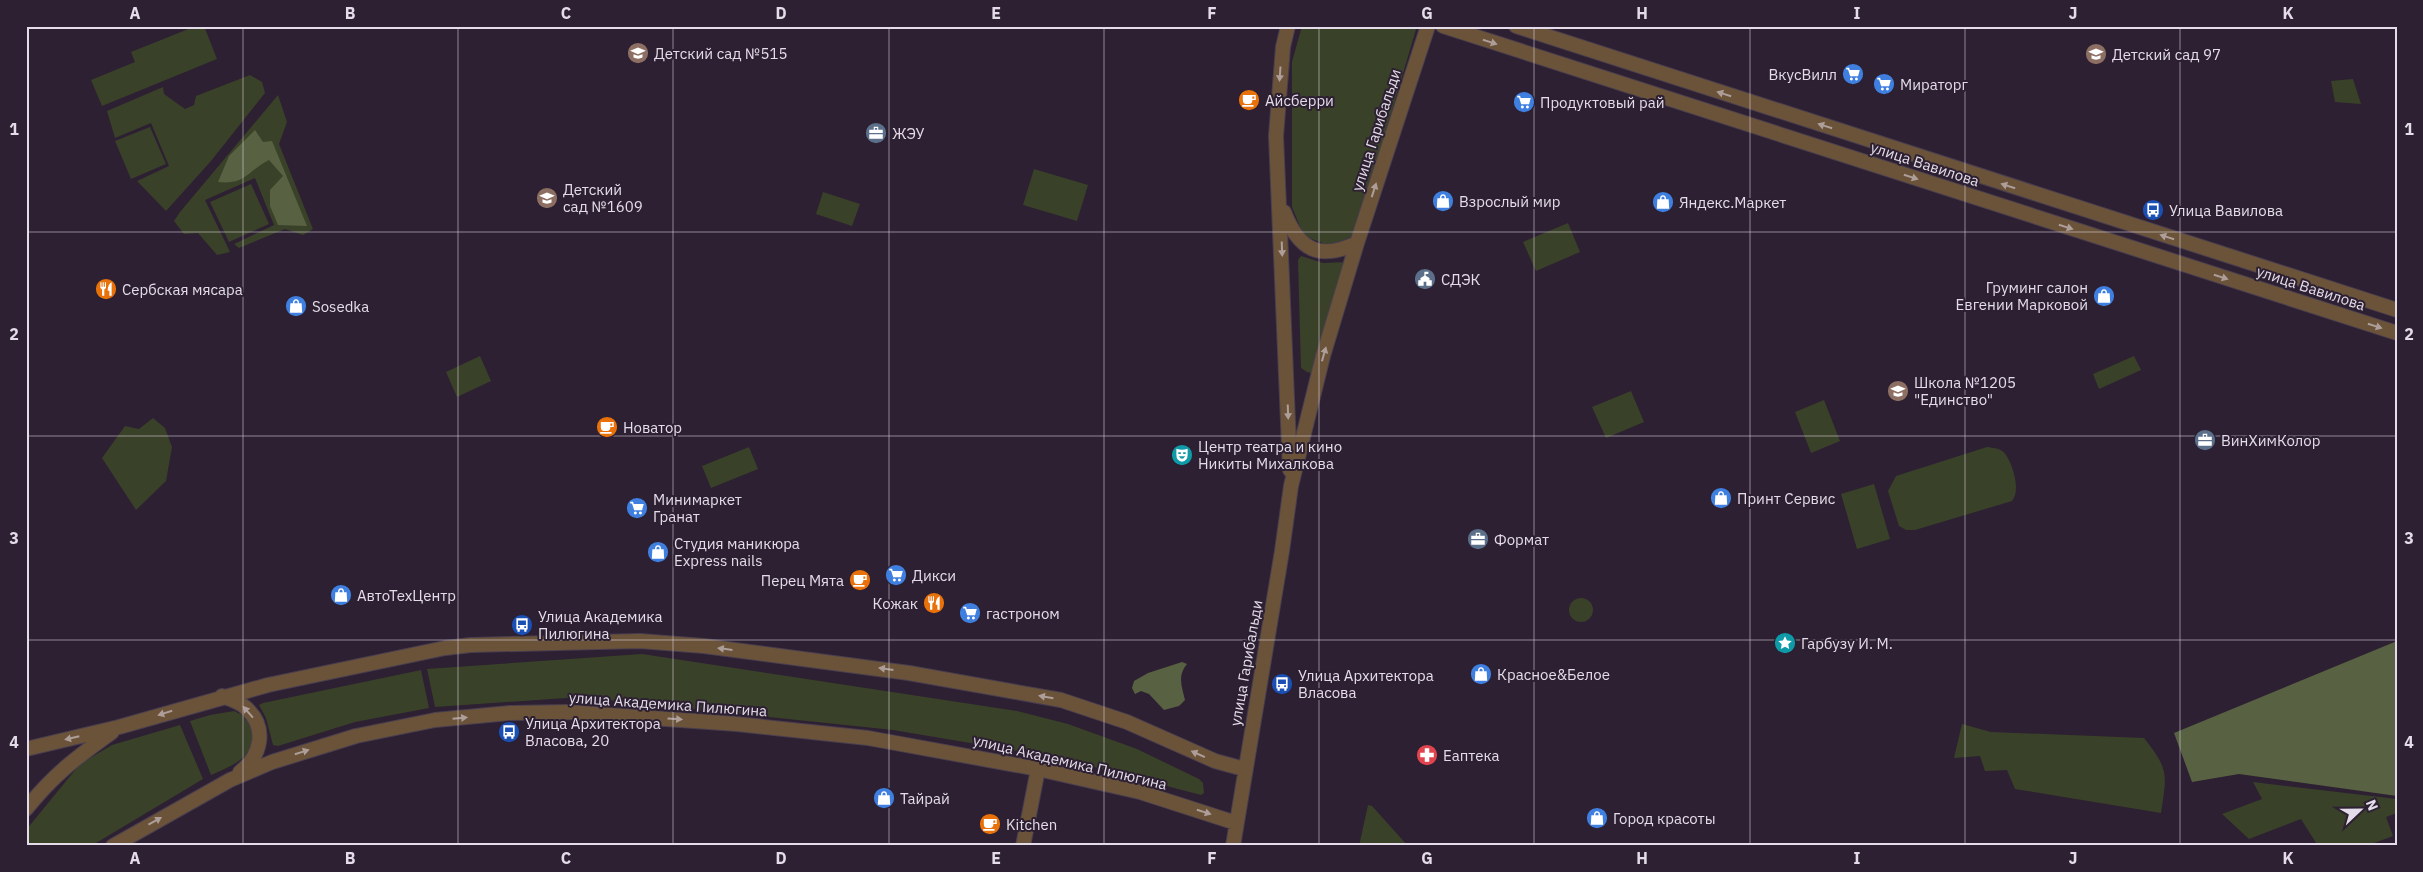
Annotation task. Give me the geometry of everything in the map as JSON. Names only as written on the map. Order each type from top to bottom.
[{"type":"street","name":"улица Гарибальди","points":[[1288,26],[1282,47],[1276,136],[1291,486]]},
{"type":"street","name":"улица Гарибальди","points":[[1233,846],[1291,486],[1323,356],[1357,243],[1428,26]]},
{"type":"street","name":"улица Вавилова","points":[[1443,26],[2397,333]]},
{"type":"street","name":"улица Вавилова","points":[[1516,26],[2397,310]]},
{"type":"street","name":"улица Гарибальди","points":[[1280,201],[1290,229],[1298,240],[1314,249],[1329,253],[1343,250],[1357,243]]},
{"type":"street","points":[[26,749],[118,727],[222,696],[392,659],[471,645],[640,641],[704,646],[888,669],[1061,700],[1127,722],[1215,762],[1244,769]]},
{"type":"street","points":[[222,696],[246,708],[253,717],[260,732],[260,744],[256,754],[247,766],[230,780]]},
{"type":"street","name":"улица Академика Пилюгина","points":[[113,846],[230,780],[272,762],[375,731],[434,720],[510,713],[566,712],[737,724],[868,738],[1038,769],[1140,792],[1236,823]]},
{"type":"street","points":[[26,810],[44,786],[70,761],[118,727]]},
{"type":"street","points":[[1023,846],[1038,769]]},
{"type":"green space","points":[[196,26],[204,26],[217,59],[102,106],[91,80],[135,62],[131,52]]},
{"type":"green space","points":[[1302,26],[1417,26],[1355,235],[1330,246],[1304,236],[1292,207],[1292,62]]},
{"type":"green space","points":[[250,75],[262,82],[265,93],[211,161],[166,211],[137,181],[169,166],[151,123],[115,138],[107,111],[163,87],[164,94],[185,109],[194,105],[196,96]]},
{"type":"green space","points":[[2353,79],[2361,104],[2335,102],[2331,81]]},
{"type":"green space","points":[[278,95],[287,122],[279,144],[313,229],[303,235],[285,229],[239,248],[234,244],[274,225],[255,178],[205,200],[230,252],[217,255],[198,233],[184,234],[174,221]]},
{"type":"green space","points":[[150,127],[166,164],[131,179],[115,141]]},
{"type":"green space","points":[[255,130],[263,142],[272,141],[307,226],[278,225],[270,206],[270,190],[283,176],[269,160],[240,180],[235,182],[218,182],[229,156]]},
{"type":"green space","points":[[1034,169],[1088,185],[1077,221],[1023,205]]},
{"type":"green space","points":[[251,184],[269,224],[229,242],[210,202]]},
{"type":"green space","points":[[823,192],[860,204],[852,226],[816,214]]},
{"type":"green space","points":[[1568,223],[1580,252],[1536,271],[1523,242]]},
{"type":"green space","points":[[1301,256],[1323,263],[1349,262],[1316,374],[1301,368],[1298,260]]},
{"type":"green space","points":[[480,356],[491,381],[457,397],[446,372]]},
{"type":"green space","points":[[2134,356],[2141,370],[2099,389],[2093,374]]},
{"type":"green space","points":[[1631,391],[1644,422],[1606,438],[1592,407]]},
{"type":"green space","points":[[1824,400],[1840,441],[1811,453],[1795,412]]},
{"type":"green space","points":[[153,418],[165,428],[172,447],[166,481],[136,510],[102,458],[125,426],[139,429]]},
{"type":"green space","points":[[749,447],[758,469],[711,488],[702,466]]},
{"type":"green space","points":[[1987,447],[2002,451],[2009,459],[2016,485],[2015,497],[2012,501],[1915,530],[1906,530],[1899,526],[1888,491],[1896,476]]},
{"type":"green space","points":[[1874,484],[1890,539],[1857,549],[1841,494]]},
{"type":"green space","points":[[1581,598],[1590,601],[1593,610],[1590,619],[1581,622],[1572,619],[1569,610],[1572,601]]},
{"type":"green space","points":[[2397,641],[2397,796],[2239,774],[2192,782],[2174,733]]},
{"type":"green space","points":[[642,654],[1017,711],[1068,724],[1137,749],[1199,779],[1203,783],[1204,793],[1201,795],[1060,758],[893,730],[580,697],[435,707],[427,669]]},
{"type":"green space","points":[[1182,662],[1187,664],[1181,677],[1185,700],[1179,706],[1164,710],[1149,694],[1141,691],[1135,694],[1132,688],[1134,681],[1148,673]]},
{"type":"green space","points":[[421,670],[429,708],[355,722],[278,746],[273,745],[266,718],[259,705]]},
{"type":"green space","points":[[234,711],[242,715],[253,729],[251,747],[247,754],[235,764],[211,775],[190,721]]},
{"type":"green space","points":[[1962,724],[1991,732],[2144,738],[2158,758],[2164,772],[2165,780],[2161,813],[2015,789],[2007,770],[1985,771],[1980,756],[1954,758]]},
{"type":"green space","points":[[180,725],[203,779],[91,846],[26,846],[26,830],[80,764],[112,745]]},
{"type":"green space","points":[[2253,782],[2397,799],[2397,813],[2386,817],[2393,836],[2366,846],[2318,846],[2301,819],[2249,839],[2222,814],[2262,799]]},
{"type":"green space","points":[[1368,805],[1372,806],[1408,846],[1359,846]]},
{"type":"place","name":"Детский сад №515","points":[[638,53]]},
{"type":"place","name":"Детский сад 97","points":[[2096,54]]},
{"type":"place","name":"ВкусВилл","points":[[1853,74]]},
{"type":"place","name":"Мираторг","points":[[1884,84]]},
{"type":"place","name":"Айсберри","points":[[1249,100]]},
{"type":"place","name":"Продуктовый рай","points":[[1524,102]]},
{"type":"place","name":"ЖЭУ","points":[[876,133]]},
{"type":"place","name":"Детский сад №1609","points":[[547,198]]},
{"type":"place","name":"Взрослый мир","points":[[1443,201]]},
{"type":"place","name":"Яндекс.Маркет","points":[[1663,202]]},
{"type":"place","name":"Улица Вавилова","points":[[2153,210]]},
{"type":"place","name":"СДЭК","points":[[1425,279]]},
{"type":"place","name":"Сербская мясара","points":[[106,289]]},
{"type":"place","name":"Груминг салон Евгении Марковой","points":[[2104,296]]},
{"type":"place","name":"Sosedka","points":[[296,306]]},
{"type":"place","name":"Школа №1205 \"Единство\"","points":[[1898,391]]},
{"type":"place","name":"Новатор","points":[[607,427]]},
{"type":"place","name":"ВинХимКолор","points":[[2205,440]]},
{"type":"place","name":"Центр театра и кино Никиты Михалкова","points":[[1182,455]]},
{"type":"place","name":"Принт Сервис","points":[[1721,498]]},
{"type":"place","name":"Минимаркет Гранат","points":[[637,508]]},
{"type":"place","name":"Формат","points":[[1478,539]]},
{"type":"place","name":"Студия маникюра Express nails","points":[[658,552]]},
{"type":"place","name":"Дикси","points":[[896,575]]},
{"type":"place","name":"Перец Мята","points":[[860,580]]},
{"type":"place","name":"АвтоТехЦентр","points":[[341,595]]},
{"type":"place","name":"Кожак","points":[[934,603]]},
{"type":"place","name":"гастроном","points":[[970,613]]},
{"type":"place","name":"Улица Академика Пилюгина","points":[[522,625]]},
{"type":"place","name":"Гарбузу И. М.","points":[[1785,643]]},
{"type":"place","name":"Красное&Белое","points":[[1481,674]]},
{"type":"place","name":"Улица Архитектора Власова","points":[[1282,684]]},
{"type":"place","name":"Улица Архитектора Власова, 20","points":[[509,732]]},
{"type":"place","name":"Еаптека","points":[[1427,755]]},
{"type":"place","name":"Тайрай","points":[[884,798]]},
{"type":"place","name":"Город красоты","points":[[1597,818]]},
{"type":"place","name":"Kitchen","points":[[990,824]]}]
